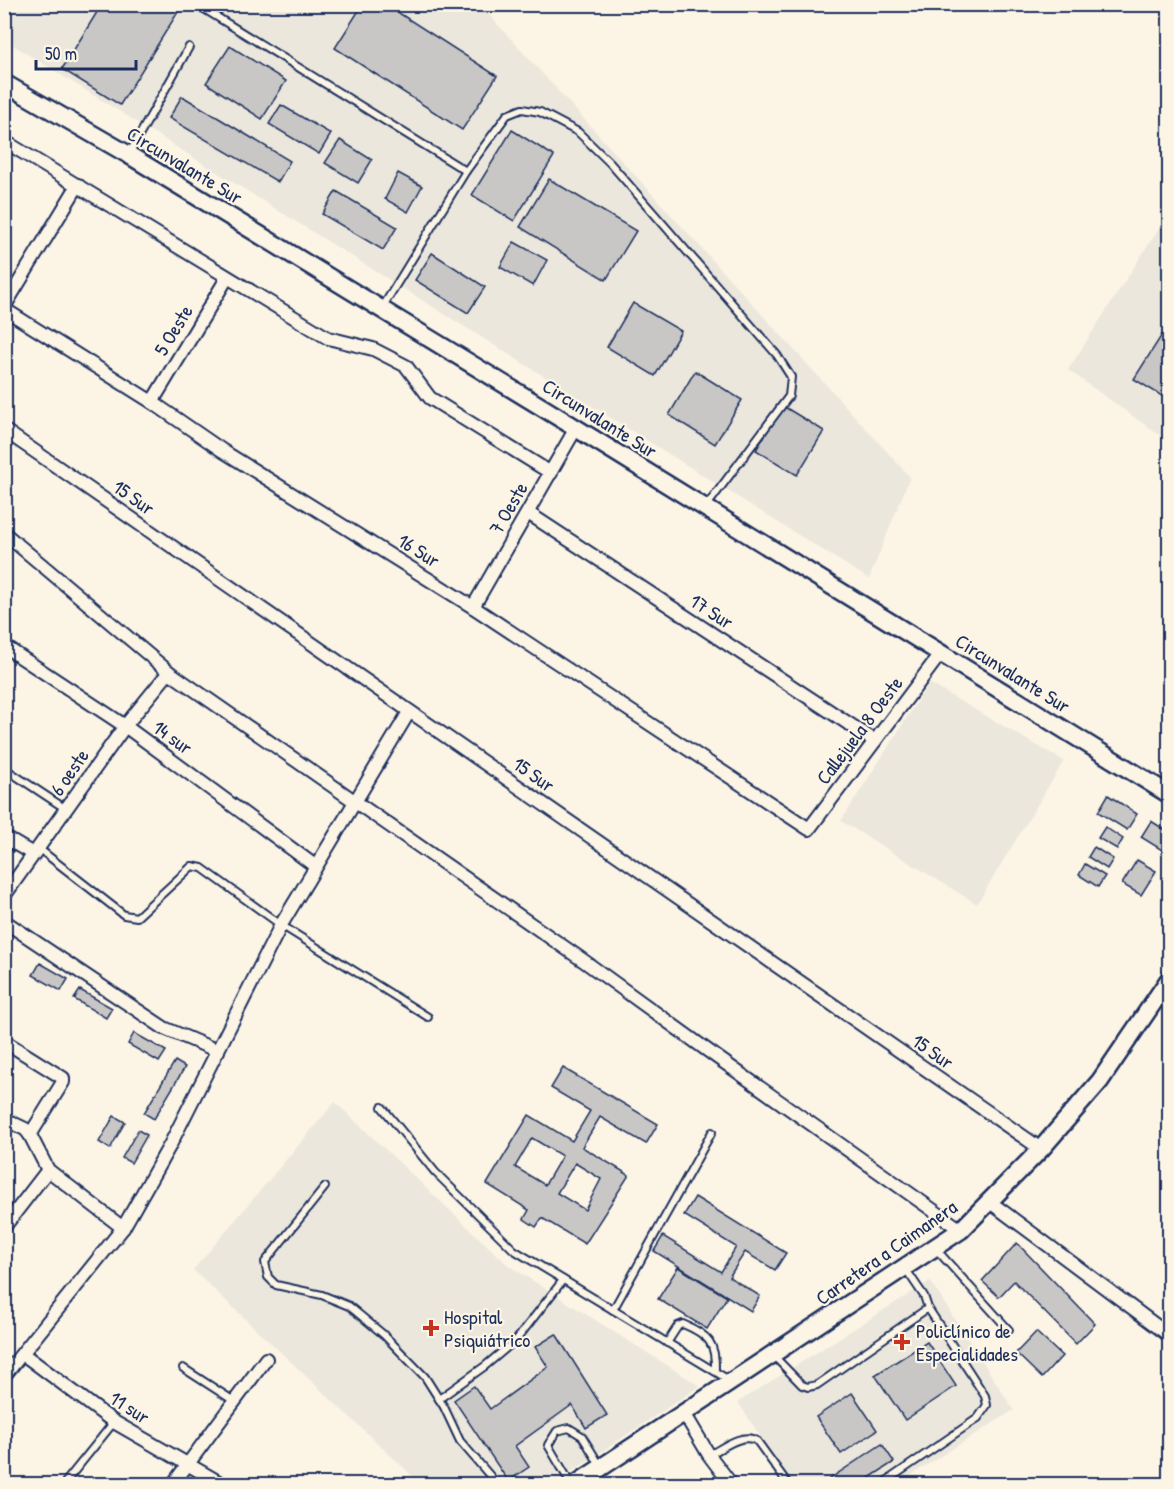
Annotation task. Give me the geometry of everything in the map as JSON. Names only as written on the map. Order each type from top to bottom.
[{"type":"main road","name":"Circunvalante Sur","points":[[4,83],[129,155],[1170,795]]},
{"type":"main road","name":"Carretera a Caimanera","points":[[576,1485],[961,1230],[1041,1149],[1100,1081],[1167,988]]},
{"type":"street","points":[[4,141],[328,338],[373,349],[406,366],[430,398],[551,473]]},
{"type":"street","points":[[4,308],[78,185]]},
{"type":"street","name":"5 Oeste","points":[[152,402],[227,278]]},
{"type":"street","name":"16 Sur","points":[[4,308],[152,402],[223,451],[473,607],[809,829]]},
{"type":"street","name":"7 Oeste","points":[[473,607],[576,428]]},
{"type":"street","name":"15 Sur","points":[[4,430],[1041,1149]]},
{"type":"street","name":"17 Sur","points":[[528,513],[875,741]]},
{"type":"street","points":[[4,533],[169,672],[584,961],[961,1230]]},
{"type":"street","name":"14 sur","points":[[4,646],[125,726],[315,866]]},
{"type":"street","name":"Callejuela 8 Oeste","points":[[809,829],[941,653]]},
{"type":"street","name":"6 oeste","points":[[4,896],[125,726],[169,672]]},
{"type":"street","points":[[4,1376],[123,1228],[170,1145],[281,926],[409,712]]},
{"type":"street","points":[[4,837],[35,851]]},
{"type":"street","points":[[4,921],[164,1028],[218,1051]]},
{"type":"street","points":[[4,1041],[61,1076],[63,1082],[30,1135]]},
{"type":"street","points":[[4,1119],[16,1124],[30,1135],[48,1170],[123,1228]]},
{"type":"street","points":[[4,1227],[48,1170]]},
{"type":"street","points":[[990,1202],[1170,1336]]},
{"type":"street","name":"11 sur","points":[[23,1354],[114,1422],[222,1485]]},
{"type":"street","points":[[173,1485],[266,1359]]},
{"type":"street","points":[[684,1413],[709,1455],[731,1485]]},
{"type":"lane","points":[[196,4],[466,171]]},
{"type":"lane","points":[[129,155],[189,47]]},
{"type":"lane","points":[[381,309],[466,171],[507,115],[522,109],[540,112],[578,132],[610,163],[777,356],[791,377],[789,396],[706,508]]},
{"type":"lane","points":[[4,768],[67,810]]},
{"type":"lane","points":[[35,851],[124,915],[137,917],[142,915],[192,866],[201,868],[281,926],[428,1017]]},
{"type":"lane","points":[[382,1107],[435,1172],[514,1250],[732,1382]]},
{"type":"lane","points":[[613,1310],[712,1132]]},
{"type":"lane","points":[[325,1187],[266,1262],[268,1277],[276,1286],[322,1295],[349,1306],[384,1335],[425,1377],[460,1441],[497,1485]]},
{"type":"lane","points":[[934,1248],[1009,1330]]},
{"type":"lane","points":[[882,1485],[978,1418],[987,1405],[985,1396],[905,1268]]},
{"type":"lane","points":[[439,1399],[485,1366],[517,1339],[563,1280]]},
{"type":"lane","points":[[772,1355],[802,1385],[808,1387],[817,1385],[928,1308]]},
{"type":"lane","points":[[667,1342],[678,1326],[683,1324],[703,1334],[715,1354],[715,1371]]},
{"type":"lane","points":[[183,1368],[234,1401]]},
{"type":"lane","points":[[64,1485],[114,1422]]},
{"type":"lane","points":[[571,1485],[548,1445],[557,1431],[569,1428],[582,1436],[602,1468]]},
{"type":"lane","points":[[709,1455],[742,1438],[750,1437],[757,1441],[788,1485]]},
{"type":"shaded area","points":[[7,4],[480,5],[910,477],[869,579],[5,40],[4,9]]},
{"type":"shaded area","points":[[1161,225],[1170,231],[1169,442],[1068,370]]},
{"type":"shaded area","points":[[929,683],[1064,761],[977,904],[841,821]]},
{"type":"shaded area","name":"Hospital Psiquiátrico","points":[[335,1102],[508,1265],[700,1386],[553,1484],[421,1484],[193,1270]]},
{"type":"shaded area","name":"Policlínico de Especialidades","points":[[930,1281],[1014,1410],[897,1484],[791,1484],[738,1402]]},
{"type":"building","points":[[102,4],[183,4],[120,105],[62,69]]},
{"type":"building","points":[[363,4],[385,4],[497,76],[462,130],[335,48]]},
{"type":"building","points":[[230,46],[286,81],[262,119],[206,83]]},
{"type":"building","points":[[182,96],[290,161],[278,182],[169,118]]},
{"type":"building","points":[[281,105],[331,134],[319,154],[269,124]]},
{"type":"building","points":[[512,130],[554,156],[514,221],[472,195]]},
{"type":"building","points":[[340,140],[372,160],[358,183],[325,163]]},
{"type":"building","points":[[398,173],[422,186],[408,212],[385,199]]},
{"type":"building","points":[[549,179],[636,231],[606,280],[520,227]]},
{"type":"building","points":[[336,191],[397,227],[383,250],[322,214]]},
{"type":"building","points":[[514,242],[547,260],[533,286],[500,267]]},
{"type":"building","points":[[432,253],[485,287],[468,313],[415,280]]},
{"type":"building","points":[[633,303],[681,331],[655,376],[607,347]]},
{"type":"building","points":[[1170,322],[1170,401],[1134,379]]},
{"type":"building","points":[[695,371],[742,400],[715,444],[669,415]]},
{"type":"building","points":[[783,406],[824,431],[797,475],[756,450]]},
{"type":"building","points":[[1108,795],[1137,814],[1127,830],[1098,812]]},
{"type":"building","points":[[1151,821],[1170,833],[1170,855],[1141,837]]},
{"type":"building","points":[[1105,827],[1123,839],[1117,849],[1098,838]]},
{"type":"building","points":[[1094,847],[1113,859],[1107,869],[1088,857]]},
{"type":"building","points":[[1137,860],[1156,871],[1141,895],[1122,884]]},
{"type":"building","points":[[1085,864],[1105,876],[1098,887],[1079,875]]},
{"type":"building","points":[[40,963],[68,979],[61,991],[33,975]]},
{"type":"building","points":[[80,990],[112,1008],[106,1018],[74,999]]},
{"type":"building","points":[[134,1033],[166,1051],[159,1062],[128,1044]]},
{"type":"building","points":[[175,1061],[185,1067],[154,1119],[144,1113]]},
{"type":"building","points":[[563,1068],[658,1124],[646,1144],[600,1117],[582,1147],[629,1175],[585,1244],[542,1218],[536,1227],[524,1219],[529,1210],[487,1184],[529,1115],[572,1141],[590,1111],[551,1088]],"holes":[[[532,1138],[562,1156],[545,1185],[515,1167]],[[575,1163],[601,1179],[585,1210],[557,1193]]]},
{"type":"building","points":[[114,1116],[125,1122],[110,1149],[99,1142]]},
{"type":"building","points":[[138,1130],[147,1135],[131,1163],[122,1158]]},
{"type":"building","points":[[695,1197],[786,1253],[775,1270],[745,1252],[729,1277],[760,1296],[751,1311],[654,1251],[663,1236],[721,1272],[736,1247],[684,1215]]},
{"type":"building","points":[[1017,1243],[1095,1324],[1076,1344],[1014,1281],[999,1297],[982,1281]]},
{"type":"building","points":[[678,1267],[727,1297],[707,1329],[658,1299]]},
{"type":"building","points":[[1036,1332],[1062,1356],[1042,1378],[1016,1353]]},
{"type":"building","points":[[556,1334],[607,1415],[586,1428],[572,1405],[515,1446],[529,1467],[508,1481],[454,1400],[474,1386],[490,1409],[548,1367],[535,1347]]},
{"type":"building","points":[[927,1342],[956,1386],[905,1420],[875,1375]]},
{"type":"building","points":[[852,1393],[877,1430],[841,1454],[816,1417]]},
{"type":"building","points":[[882,1444],[894,1462],[860,1484],[831,1484],[828,1480]]},
{"type":"place","name":"Hospital Psiquiátrico","points":[[431,1328]]},
{"type":"place","name":"Policlínico de Especialidades","points":[[902,1342]]}]
